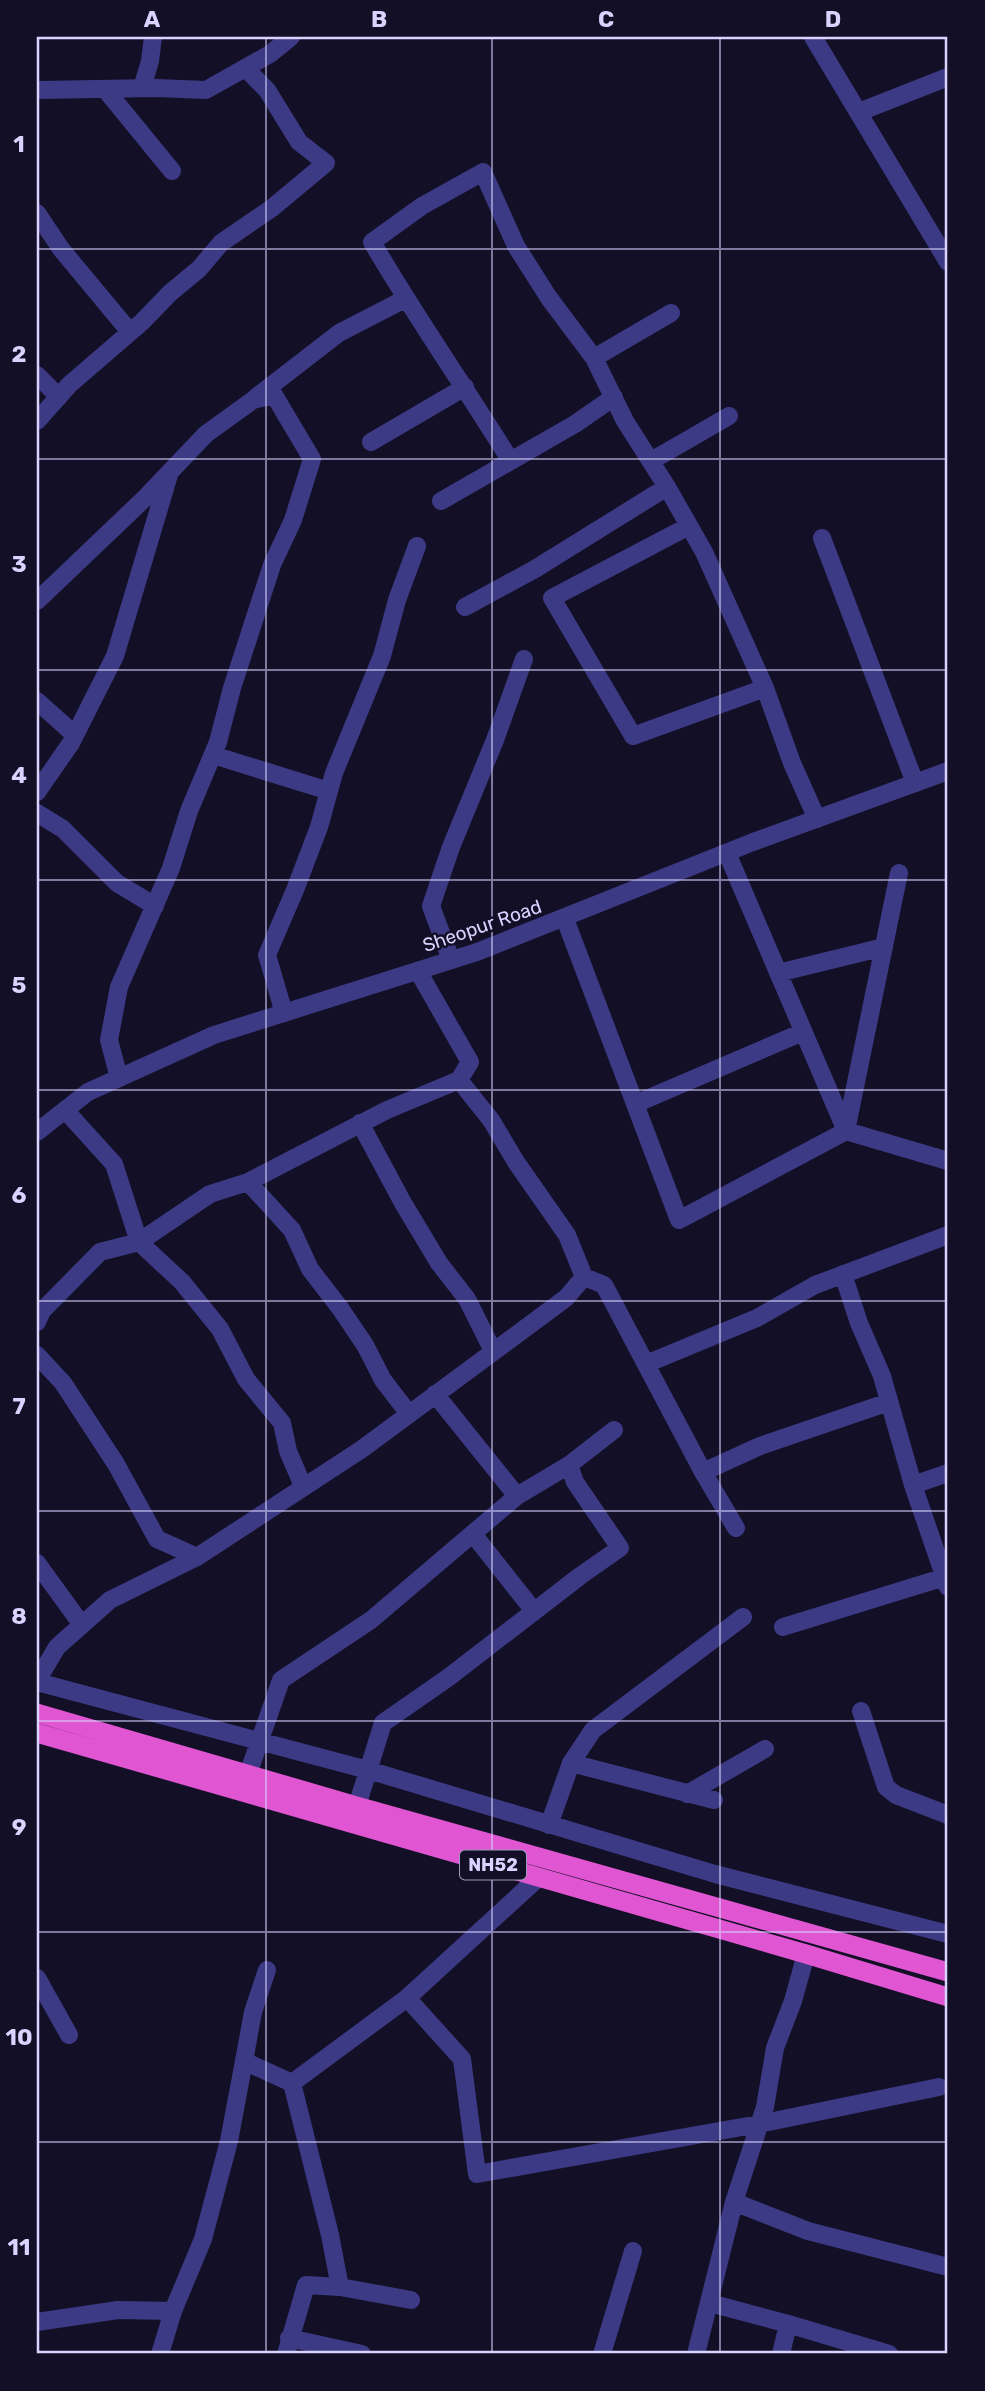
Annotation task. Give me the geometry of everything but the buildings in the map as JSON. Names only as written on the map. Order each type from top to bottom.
[{"type":"highway","name":"NH52","points":[[37,1713],[948,1972]]},
{"type":"highway","name":"NH52","points":[[37,1733],[948,1997]]},
{"type":"street","points":[[142,88],[150,61],[153,37]]},
{"type":"street","points":[[813,37],[948,262]]},
{"type":"street","points":[[37,90],[206,90],[245,68],[286,38]]},
{"type":"street","points":[[37,421],[69,385],[199,270],[221,243],[272,208],[326,163],[299,142],[267,90],[245,68]]},
{"type":"street","points":[[859,112],[948,77]]},
{"type":"street","points":[[104,89],[172,171]]},
{"type":"street","points":[[510,460],[465,387],[405,299],[372,242],[422,206],[483,172],[516,246],[549,298],[594,358],[690,526],[731,609],[817,819]]},
{"type":"street","points":[[37,213],[61,249],[131,332]]},
{"type":"street","points":[[37,601],[145,498],[206,434],[339,333],[405,299]]},
{"type":"street","points":[[594,358],[671,313]]},
{"type":"street","points":[[37,375],[59,397]]},
{"type":"street","points":[[371,442],[465,387]]},
{"type":"street","points":[[119,1078],[109,1040],[118,986],[171,868],[189,811],[213,755],[272,565],[293,520],[312,459],[274,395],[253,400]]},
{"type":"street","points":[[442,501],[575,424],[614,397]]},
{"type":"street","points":[[651,461],[729,416]]},
{"type":"street","points":[[37,792],[75,735],[115,656],[170,469]]},
{"type":"street","points":[[466,607],[535,569],[667,486]]},
{"type":"street","points":[[690,526],[552,598],[633,737],[765,688]]},
{"type":"street","points":[[822,538],[915,783]]},
{"type":"street","points":[[284,1013],[267,955],[309,852],[352,727],[382,656],[397,600],[417,547]]},
{"type":"street","points":[[451,960],[431,906],[524,659]]},
{"type":"street","points":[[37,701],[75,735]]},
{"type":"street","points":[[213,755],[329,791]]},
{"type":"street","name":"Sheopur Road","points":[[37,1132],[88,1092],[214,1035],[418,971],[565,919],[727,853],[948,771]]},
{"type":"street","points":[[37,813],[63,829],[117,883],[155,906]]},
{"type":"street","points":[[727,853],[846,1131]]},
{"type":"street","points":[[846,1131],[899,873]]},
{"type":"street","points":[[565,919],[680,1220],[846,1131],[948,1161]]},
{"type":"street","points":[[778,973],[884,947]]},
{"type":"street","points":[[37,1322],[43,1311],[100,1252],[139,1242],[210,1194],[248,1181],[387,1110],[459,1080],[470,1062],[418,971]]},
{"type":"street","points":[[635,1104],[803,1032]]},
{"type":"street","points":[[459,1080],[491,1120],[516,1162],[567,1235],[584,1277],[604,1284],[736,1528]]},
{"type":"street","points":[[65,1110],[114,1164],[139,1242],[182,1282],[220,1329],[246,1379],[282,1423],[288,1451],[303,1486]]},
{"type":"street","points":[[360,1123],[439,1263],[467,1300],[493,1351]]},
{"type":"street","points":[[248,1181],[292,1230],[310,1269],[353,1327],[383,1380],[409,1414]]},
{"type":"street","points":[[646,1364],[757,1318],[815,1285],[948,1235]]},
{"type":"street","points":[[783,1628],[946,1582],[913,1485],[882,1376],[859,1323],[843,1274]]},
{"type":"street","points":[[584,1277],[566,1298],[362,1449],[197,1557],[110,1600],[57,1647],[37,1682],[368,1770],[715,1874],[948,1934]]},
{"type":"street","points":[[37,1355],[63,1383],[116,1464],[157,1539],[197,1557]]},
{"type":"street","points":[[435,1394],[517,1496]]},
{"type":"street","points":[[704,1472],[761,1446],[889,1402]]},
{"type":"street","points":[[248,1774],[281,1680],[371,1620],[517,1496],[569,1465],[614,1430]]},
{"type":"street","points":[[357,1806],[383,1723],[449,1677],[620,1548],[575,1482],[569,1465]]},
{"type":"street","points":[[913,1485],[948,1473]]},
{"type":"street","points":[[473,1534],[534,1611]]},
{"type":"street","points":[[37,1563],[82,1625]]},
{"type":"street","points":[[549,1825],[571,1763],[593,1730],[743,1617]]},
{"type":"street","points":[[861,1711],[886,1787],[896,1795],[948,1815]]},
{"type":"street","points":[[687,1794],[765,1749]]},
{"type":"street","points":[[571,1763],[713,1800]]},
{"type":"street","points":[[292,2083],[407,1998],[538,1878]]},
{"type":"street","points":[[696,2354],[734,2202],[765,2106],[775,2048],[793,2001],[806,1954]]},
{"type":"street","points":[[160,2354],[173,2311],[203,2239],[229,2141],[253,2012],[267,1970]]},
{"type":"street","points":[[37,1978],[69,2035]]},
{"type":"street","points":[[407,1998],[462,2059],[477,2174],[760,2124],[939,2087]]},
{"type":"street","points":[[244,2061],[292,2083]]},
{"type":"street","points":[[292,2083],[330,2235],[340,2287]]},
{"type":"street","points":[[734,2202],[808,2231],[948,2267]]},
{"type":"street","points":[[602,2354],[633,2251]]},
{"type":"street","points":[[362,2354],[288,2346],[306,2286],[340,2287],[411,2301]]},
{"type":"street","points":[[710,2302],[788,2324],[864,2351],[889,2354]]},
{"type":"street","points":[[37,2322],[118,2309],[173,2311]]},
{"type":"street","points":[[781,2354],[788,2324]]}]
